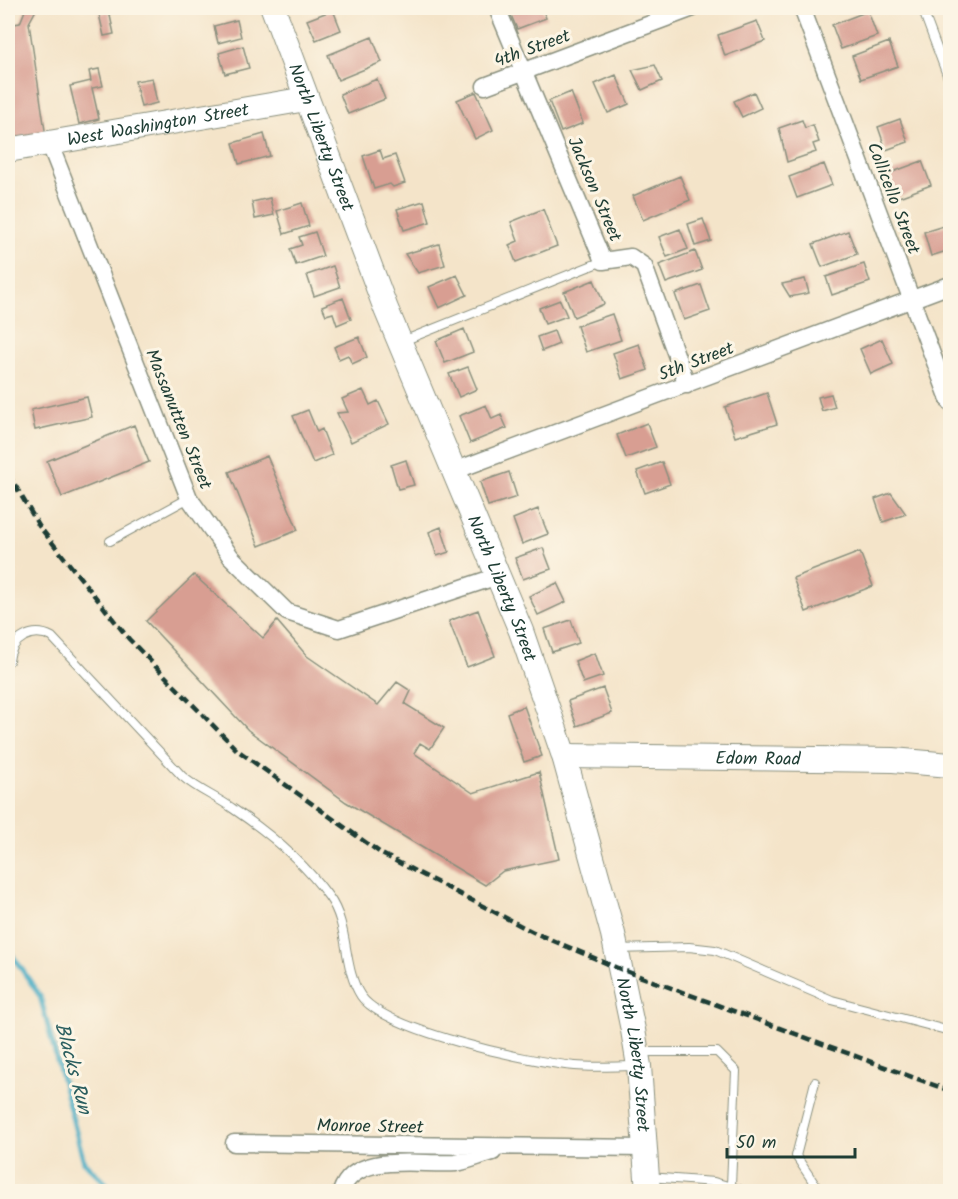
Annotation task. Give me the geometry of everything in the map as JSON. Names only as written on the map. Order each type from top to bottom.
[{"type":"street","name":"North Liberty Street","points":[[273,8],[400,342],[521,631],[564,756],[617,949],[638,1059],[648,1184]]},
{"type":"street","name":"Jackson Street","points":[[497,8],[603,261],[631,256],[644,266],[687,385]]},
{"type":"street","name":"4th Street","points":[[485,86],[525,73],[693,8]]},
{"type":"street","name":"Collicello Street","points":[[802,8],[950,399]]},
{"type":"street","name":"West Washington Street","points":[[8,150],[306,99]]},
{"type":"street","name":"Massanutten Street","points":[[49,142],[189,498],[231,557],[287,612],[339,629],[498,576]]},
{"type":"street","name":"5th Street","points":[[454,471],[951,285]]},
{"type":"street","name":"Edom Road","points":[[564,756],[893,760],[951,765]]},
{"type":"street","name":"Monroe Street","points":[[234,1143],[644,1148]]},
{"type":"street","name":"Monroe Street","points":[[341,1191],[351,1174],[365,1166],[458,1163],[505,1148]]},
{"type":"lane","points":[[922,8],[951,83]]},
{"type":"lane","points":[[400,342],[603,261]]},
{"type":"lane","points":[[110,541],[189,498]]},
{"type":"lane","points":[[9,661],[13,647],[25,636],[39,633],[52,637],[182,776],[203,792],[231,807],[280,846],[333,903],[341,925],[354,982],[365,1001],[380,1013],[474,1046],[533,1060],[584,1067],[638,1059],[717,1052],[736,1071],[731,1185]]},
{"type":"lane","points":[[617,949],[689,947],[715,950],[842,1004],[951,1031]]},
{"type":"lane","points":[[815,1082],[796,1156],[820,1191]]},
{"type":"lane","points":[[648,1184],[731,1185],[748,1191]]},
{"type":"building","points":[[26,8],[37,8],[29,23],[46,137],[8,142],[8,25],[20,23]]},
{"type":"building","points":[[508,8],[542,8],[546,18],[517,29]]},
{"type":"building","points":[[333,10],[341,30],[316,40],[307,20]]},
{"type":"building","points":[[109,11],[114,34],[104,36],[99,14]]},
{"type":"building","points":[[868,11],[877,36],[841,49],[832,25]]},
{"type":"building","points":[[237,20],[241,37],[218,43],[214,26]]},
{"type":"building","points":[[757,21],[765,41],[725,56],[718,35]]},
{"type":"building","points":[[372,37],[382,62],[338,80],[328,55]]},
{"type":"building","points":[[889,42],[898,66],[861,79],[852,56]]},
{"type":"building","points":[[243,46],[249,68],[225,74],[219,53]]},
{"type":"building","points":[[655,65],[662,81],[642,90],[632,70]]},
{"type":"building","points":[[99,69],[103,86],[92,88],[99,119],[79,124],[70,86],[91,81],[89,71]]},
{"type":"building","points":[[616,75],[629,104],[608,113],[595,84]]},
{"type":"building","points":[[152,78],[157,103],[141,107],[135,81]]},
{"type":"building","points":[[377,79],[385,99],[348,114],[340,94]]},
{"type":"building","points":[[476,92],[493,130],[475,139],[457,100]]},
{"type":"building","points":[[571,92],[583,123],[561,132],[549,101]]},
{"type":"building","points":[[754,92],[761,108],[742,117],[734,101]]},
{"type":"building","points":[[900,119],[908,142],[886,150],[878,127]]},
{"type":"building","points":[[802,120],[805,128],[813,125],[819,142],[813,144],[816,152],[787,162],[779,128]]},
{"type":"building","points":[[264,134],[270,156],[239,164],[233,143]]},
{"type":"building","points":[[380,150],[383,159],[395,155],[405,183],[393,187],[390,184],[374,189],[363,156]]},
{"type":"building","points":[[922,161],[931,185],[891,200],[882,176]]},
{"type":"building","points":[[824,164],[832,185],[797,198],[789,177]]},
{"type":"building","points":[[680,176],[690,200],[643,220],[633,196]]},
{"type":"building","points":[[270,198],[274,215],[255,219],[252,202]]},
{"type":"building","points":[[424,201],[430,222],[404,230],[397,209]]},
{"type":"building","points":[[302,203],[309,226],[284,234],[277,211]]},
{"type":"building","points":[[543,209],[557,246],[516,262],[509,245],[518,241],[511,222]]},
{"type":"building","points":[[703,219],[711,241],[695,246],[688,224]]},
{"type":"building","points":[[950,224],[950,250],[931,256],[924,232]]},
{"type":"building","points":[[680,229],[688,249],[667,257],[659,237]]},
{"type":"building","points":[[848,231],[857,254],[822,267],[813,244]]},
{"type":"building","points":[[315,232],[323,256],[296,265],[290,249],[302,245],[299,237]]},
{"type":"building","points":[[439,244],[445,265],[418,273],[405,254]]},
{"type":"building","points":[[695,251],[702,270],[666,283],[659,265]]},
{"type":"building","points":[[864,264],[870,282],[832,295],[826,277]]},
{"type":"building","points":[[333,266],[340,287],[314,296],[307,275]]},
{"type":"building","points":[[457,275],[467,295],[439,308],[429,287]]},
{"type":"building","points":[[805,279],[809,293],[790,297],[782,284]]},
{"type":"building","points":[[594,280],[604,304],[574,317],[564,292]]},
{"type":"building","points":[[701,285],[710,311],[684,320],[675,294]]},
{"type":"building","points":[[343,298],[351,319],[337,325],[333,313],[326,315],[322,306]]},
{"type":"building","points":[[560,300],[567,316],[545,324],[539,308]]},
{"type":"building","points":[[612,314],[621,340],[586,352],[577,326]]},
{"type":"building","points":[[464,329],[473,352],[445,363],[436,341]]},
{"type":"building","points":[[554,331],[559,344],[542,351],[537,337]]},
{"type":"building","points":[[359,337],[367,357],[352,364],[348,355],[339,359],[334,347]]},
{"type":"building","points":[[882,339],[893,364],[871,374],[860,349]]},
{"type":"building","points":[[639,344],[648,370],[622,379],[613,353]]},
{"type":"building","points":[[468,367],[477,389],[459,397],[449,374]]},
{"type":"building","points":[[363,390],[370,405],[378,401],[389,424],[351,442],[337,413],[348,412],[342,399]]},
{"type":"building","points":[[767,393],[777,424],[735,437],[725,407]]},
{"type":"building","points":[[831,394],[835,407],[822,411],[818,397]]},
{"type":"building","points":[[87,397],[92,417],[35,430],[31,410]]},
{"type":"building","points":[[486,405],[492,419],[501,415],[507,428],[470,443],[459,416]]},
{"type":"building","points":[[308,410],[317,432],[322,429],[332,455],[313,463],[293,416]]},
{"type":"building","points":[[647,423],[656,447],[626,458],[617,435]]},
{"type":"building","points":[[134,425],[149,462],[62,497],[47,461]]},
{"type":"building","points":[[267,456],[298,530],[259,546],[229,472]]},
{"type":"building","points":[[406,460],[414,485],[398,489],[391,465]]},
{"type":"building","points":[[662,462],[670,484],[645,493],[637,471]]},
{"type":"building","points":[[509,472],[517,497],[488,506],[480,482]]},
{"type":"building","points":[[891,493],[906,514],[883,522],[875,499]]},
{"type":"building","points":[[538,509],[548,534],[522,544],[513,519]]},
{"type":"building","points":[[441,527],[449,552],[437,556],[429,532]]},
{"type":"building","points":[[543,548],[551,569],[523,579],[515,558]]},
{"type":"building","points":[[860,552],[873,586],[806,612],[793,578]]},
{"type":"building","points":[[194,575],[263,638],[277,621],[307,656],[378,705],[397,682],[411,691],[405,704],[444,728],[430,749],[420,743],[414,753],[473,793],[539,772],[559,859],[503,871],[485,885],[346,802],[248,730],[146,621]]},
{"type":"building","points":[[557,583],[566,602],[538,615],[529,596]]},
{"type":"building","points":[[478,610],[495,656],[467,667],[449,621]]},
{"type":"building","points":[[571,620],[579,643],[552,652],[544,629]]},
{"type":"building","points":[[595,653],[603,676],[583,683],[575,661]]},
{"type":"building","points":[[603,688],[612,713],[577,726],[568,701]]},
{"type":"building","points":[[524,706],[542,756],[524,762],[507,713]]},
{"type":"waterway","name":"Blacks Run","points":[[8,949],[40,996],[84,1162],[115,1192]]},
{"type":"railway","points":[[8,473],[39,526],[129,639],[237,750],[382,854],[535,933],[620,969],[950,1091]]}]
